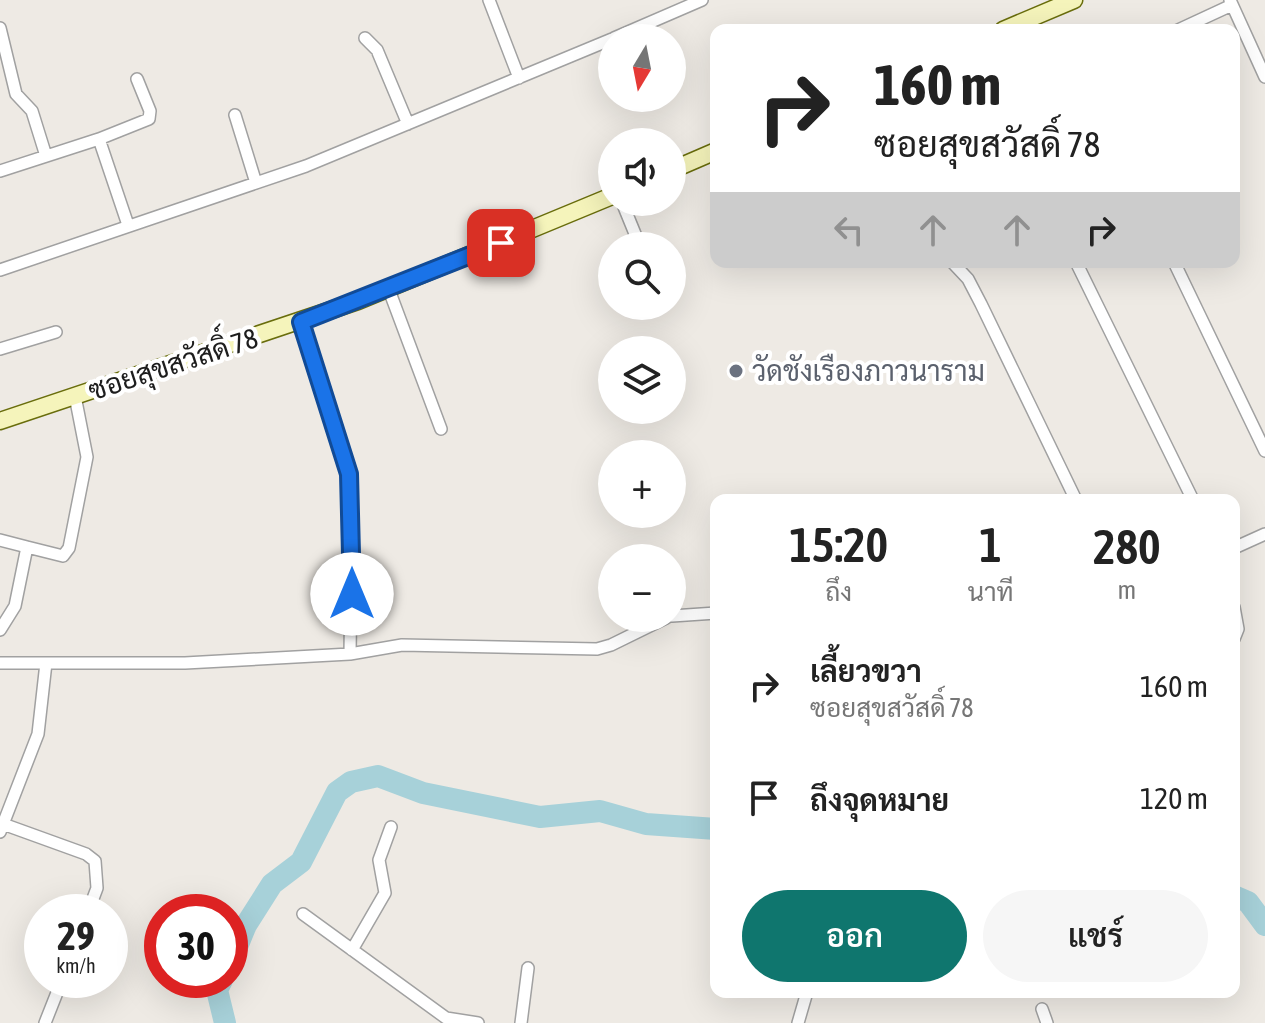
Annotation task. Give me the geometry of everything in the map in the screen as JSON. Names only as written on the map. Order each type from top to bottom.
[{"type":"street","points":[[489,0],[519,78]]},
{"type":"street","points":[[646,24],[702,0]]},
{"type":"street","points":[[1017,24],[1074,0]]},
{"type":"street","points":[[1189,24],[1231,2],[1265,77]]},
{"type":"street","points":[[0,28],[16,94],[32,111],[46,156]]},
{"type":"street","points":[[365,38],[377,50],[408,124]]},
{"type":"street","points":[[0,270],[256,183],[408,124],[598,44]]},
{"type":"street","points":[[0,171],[99,139],[149,119],[150,111],[137,79]]},
{"type":"street","points":[[235,115],[256,183]]},
{"type":"street","points":[[99,139],[128,225]]},
{"type":"street","points":[[686,164],[710,154]]},
{"type":"street","name":"ซอยสุขสวัสดิ์ 78","points":[[0,421],[389,290],[598,202]]},
{"type":"street","points":[[957,268],[975,291],[1073,494]]},
{"type":"street","points":[[1079,268],[1190,494]]},
{"type":"street","points":[[1177,268],[1265,451]]},
{"type":"street","points":[[389,290],[441,429]]},
{"type":"street","points":[[301,322],[349,474],[350,654]]},
{"type":"street","points":[[0,349],[56,332]]},
{"type":"street","points":[[0,540],[63,556],[69,548],[87,457],[75,396]]},
{"type":"street","points":[[1240,545],[1265,534]]},
{"type":"street","points":[[0,630],[15,606],[27,547]]},
{"type":"street","points":[[0,605],[15,606]]},
{"type":"street","points":[[686,615],[710,613]]},
{"type":"street","points":[[0,663],[185,663],[350,654],[402,645],[597,649],[637,632]]},
{"type":"street","points":[[46,663],[38,734],[2,828],[86,854],[95,861],[95,894]]},
{"type":"street","points":[[352,950],[385,893],[379,860],[391,827]]},
{"type":"street","points":[[303,914],[446,1018],[478,1023]]},
{"type":"street","points":[[521,1023],[528,968]]},
{"type":"street","points":[[45,1023],[55,998]]},
{"type":"street","points":[[798,1023],[805,998]]},
{"type":"street","points":[[1042,1009],[1047,1023]]},
{"type":"waterway","points":[[248,922],[272,884],[301,862],[337,792],[351,782],[378,776],[423,793],[540,817],[600,811],[646,824],[710,829]]},
{"type":"waterway","points":[[1240,899],[1248,902],[1265,925]]},
{"type":"waterway","points":[[219,998],[225,1023]]},
{"type":"place","name":"วัดชังเรืองภาวนาราม","points":[[736,371]]},
{"type":"route","points":[[352,594],[349,474],[301,322],[389,290],[501,243]]}]
